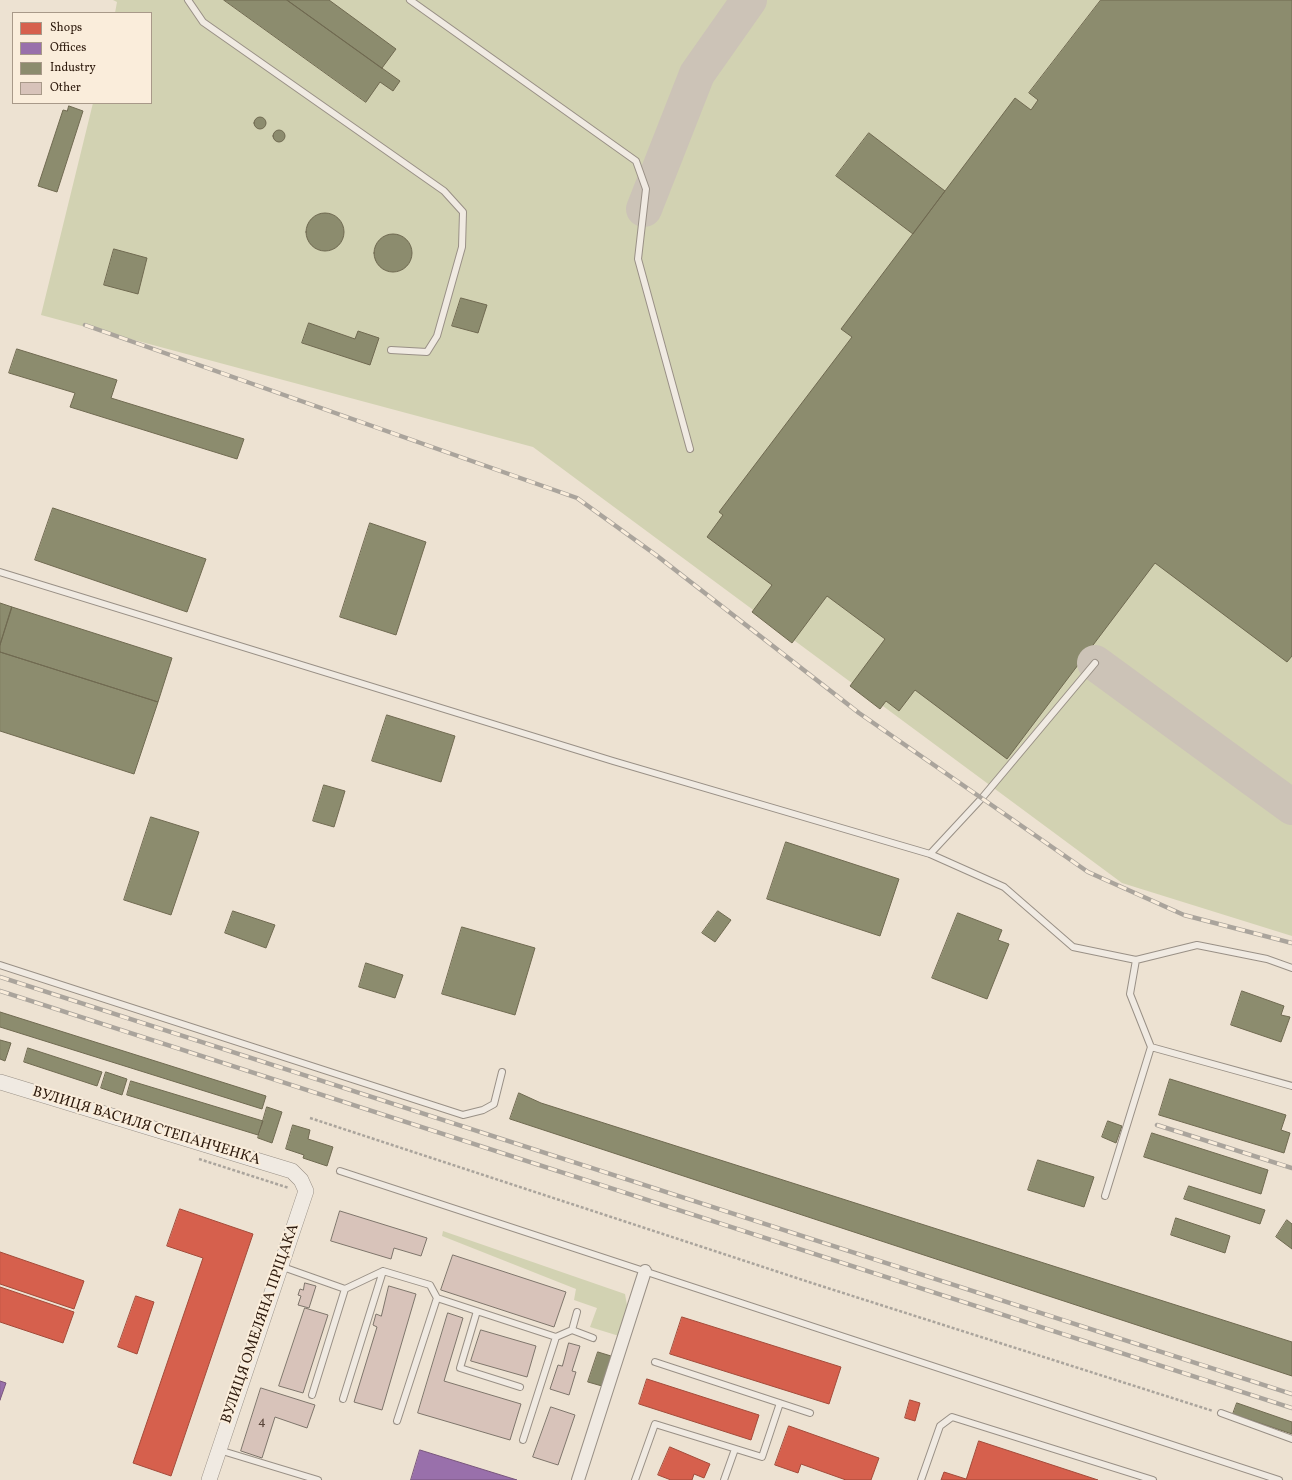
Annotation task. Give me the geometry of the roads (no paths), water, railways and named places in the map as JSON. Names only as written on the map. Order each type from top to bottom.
[{"type":"street","name":"ВУЛИЦЯ ВАСИЛЯ СТЕПАНЧЕНКА","points":[[0,1082],[292,1171]]},
{"type":"street","name":"ВУЛИЦЯ ОМЕЛЯНА ПРІЦАКА","points":[[209,1480],[306,1191],[301,1180],[292,1171]]},
{"type":"street","points":[[578,1480],[645,1271]]},
{"type":"lane","points":[[188,0],[203,22],[444,191],[463,212],[462,247],[437,336],[428,352],[391,350]]},
{"type":"lane","points":[[410,0],[636,161],[646,190],[638,259],[690,449]]},
{"type":"lane","points":[[0,572],[613,761],[930,854],[1004,887],[1072,947],[1136,960],[1197,945],[1267,959],[1292,968]]},
{"type":"lane","points":[[930,854],[982,798],[1095,663]]},
{"type":"lane","points":[[1104,1196],[1150,1047],[1130,994],[1136,960]]},
{"type":"lane","points":[[0,965],[464,1114],[483,1110],[494,1104],[502,1072]]},
{"type":"lane","points":[[1150,1047],[1292,1086]]},
{"type":"lane","points":[[340,1171],[1279,1480]]},
{"type":"lane","points":[[280,1266],[345,1289],[382,1271],[430,1285],[437,1298],[556,1337],[572,1330],[593,1338]]},
{"type":"lane","points":[[343,1399],[382,1271]]},
{"type":"lane","points":[[312,1395],[345,1289]]},
{"type":"lane","points":[[397,1421],[437,1298]]},
{"type":"lane","points":[[477,1311],[460,1368],[520,1387]]},
{"type":"lane","points":[[572,1330],[577,1312]]},
{"type":"lane","points":[[522,1440],[556,1337]]},
{"type":"lane","points":[[655,1362],[810,1413]]},
{"type":"lane","points":[[635,1480],[655,1424],[762,1457],[780,1403]]},
{"type":"lane","points":[[1221,1413],[1292,1439]]},
{"type":"lane","points":[[921,1480],[940,1426],[952,1417],[1152,1480]]},
{"type":"lane","points":[[724,1480],[735,1449]]},
{"type":"lane","points":[[219,1450],[318,1480]]},
{"type":"railway","points":[[85,325],[577,498],[656,555],[859,713],[1088,872],[1184,915],[1292,943]]},
{"type":"railway","points":[[0,977],[1292,1394]]},
{"type":"railway","points":[[0,991],[1292,1408]]},
{"type":"railway","points":[[1157,1125],[1292,1168]]}]
